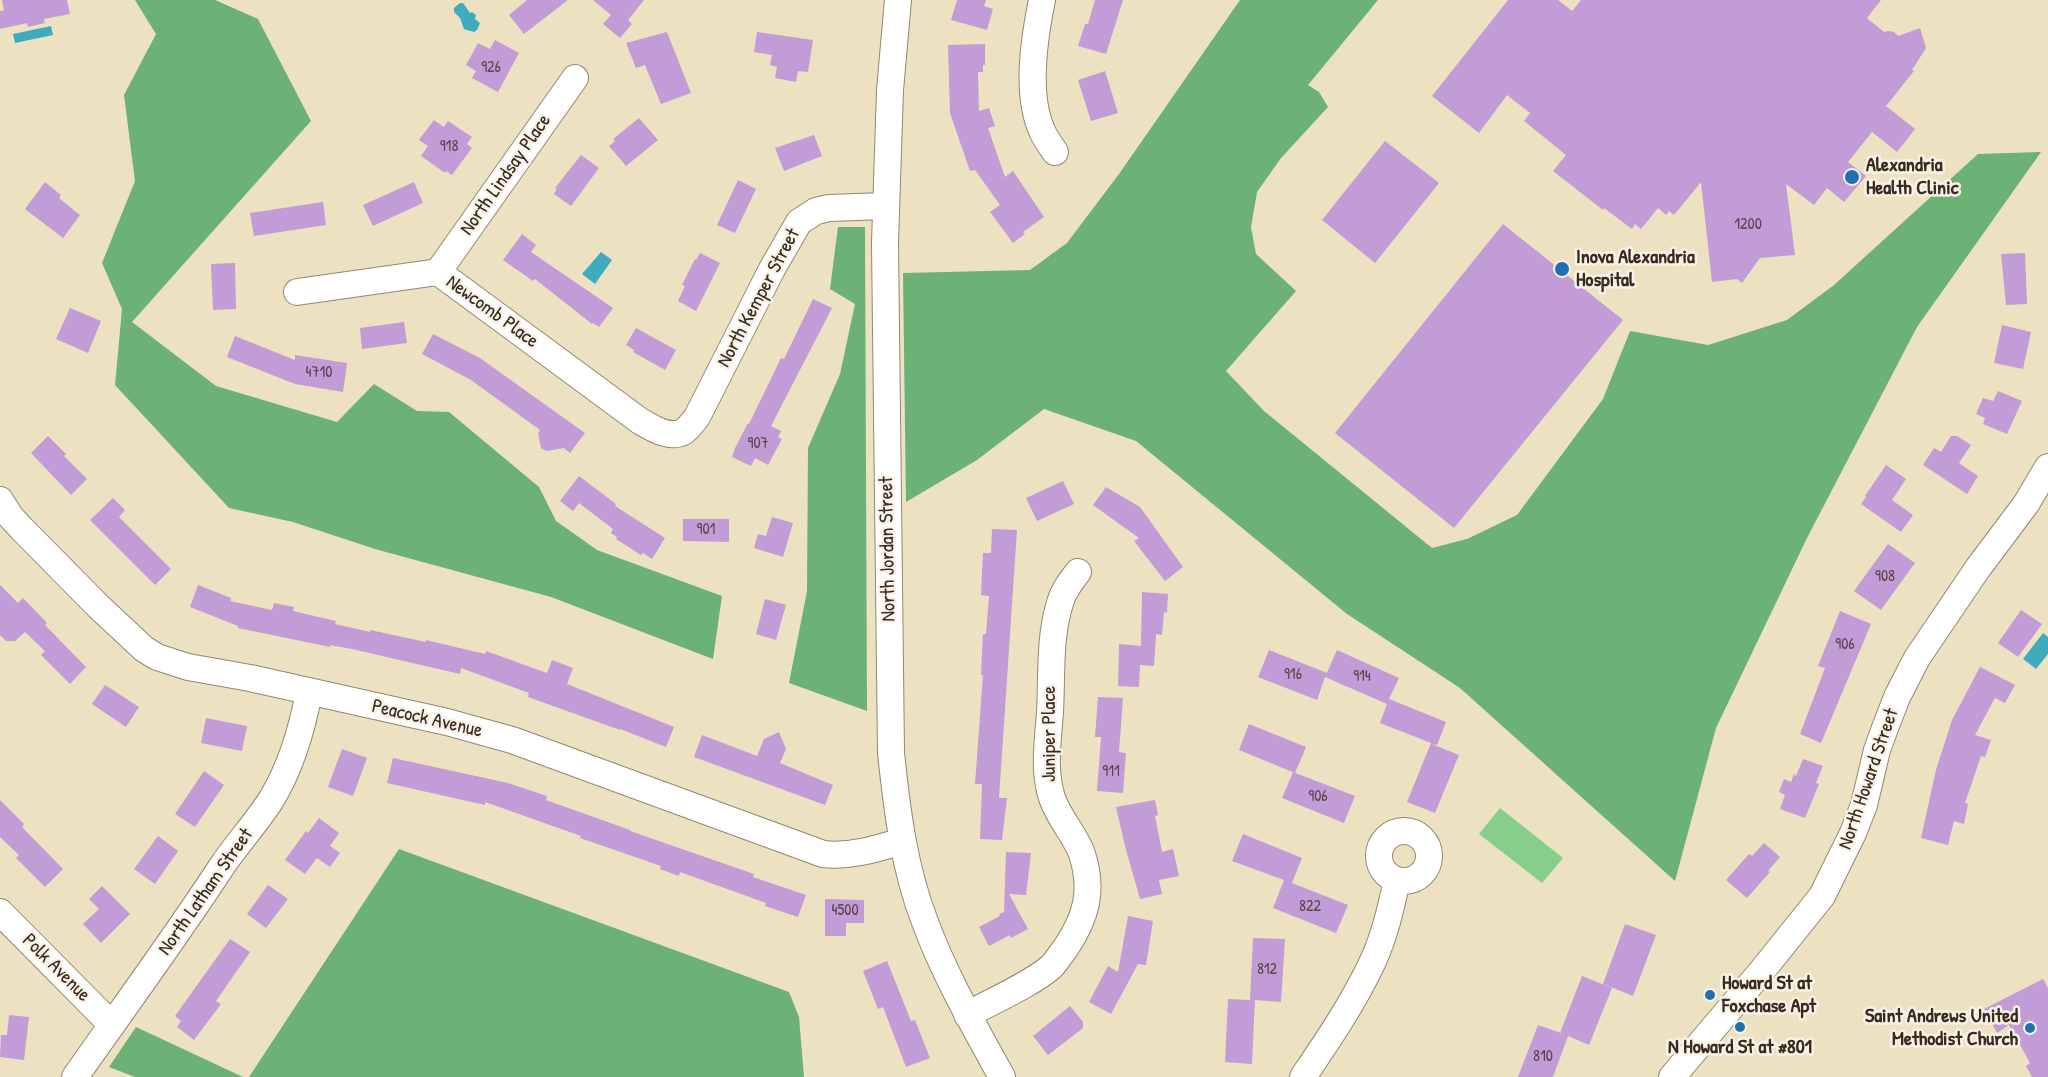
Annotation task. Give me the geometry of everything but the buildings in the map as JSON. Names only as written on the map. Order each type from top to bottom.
[{"type":"street","name":"North Jordan Street","points":[[898,0],[885,206],[891,753],[902,841],[924,921],[967,1015],[1002,1077]]},
{"type":"street","points":[[1042,0],[1033,52],[1035,107],[1042,132],[1055,152]]},
{"type":"street","name":"North Lindsay Place","points":[[438,272],[575,78]]},
{"type":"street","name":"North Kemper Street","points":[[663,432],[685,431],[697,417],[772,269],[799,222],[816,211],[829,208],[885,206]]},
{"type":"street","name":"Newcomb Place","points":[[297,292],[438,272],[629,414],[653,429],[663,432]]},
{"type":"street","name":"North Howard Street","points":[[1672,1077],[1822,896],[1833,878],[1853,833],[1863,805],[1877,750],[1906,679],[1930,638],[2026,504],[2048,467]]},
{"type":"street","name":"Peacock Avenue","points":[[0,500],[10,516],[90,599],[144,649],[157,657],[188,667],[250,678],[447,722],[512,740],[823,854],[863,853],[902,841]]},
{"type":"street","name":"Juniper Place","points":[[967,1015],[1052,967],[1072,937],[1087,903],[1088,894],[1082,855],[1054,805],[1048,784],[1046,761],[1054,626],[1060,601],[1078,572]]},
{"type":"street","name":"North Latham Street","points":[[75,1077],[177,936],[227,859],[271,800],[292,755],[305,715],[309,692]]},
{"type":"street","points":[[1303,1077],[1349,1006],[1373,960],[1384,933],[1397,880]]},
{"type":"street","name":"Polk Avenue","points":[[0,912],[112,1025]]},
{"type":"green space","points":[[135,0],[215,0],[258,19],[311,121],[132,322],[216,386],[337,422],[374,384],[417,411],[449,412],[539,487],[556,521],[597,550],[722,596],[713,659],[551,597],[375,549],[293,522],[229,508],[115,385],[122,309],[102,263],[135,181],[124,95],[156,34]]},
{"type":"green space","points":[[1240,0],[1378,0],[1308,85],[1319,92],[1328,107],[1281,158],[1257,192],[1251,227],[1256,254],[1296,291],[1226,371],[1264,411],[1432,548],[1467,539],[1517,515],[1603,399],[1630,331],[1708,345],[1787,320],[1834,285],[1978,154],[2041,152],[1917,327],[1807,538],[1716,728],[1675,881],[1460,688],[1347,614],[1136,441],[1044,409],[977,460],[906,502],[903,273],[1030,270],[1067,243],[1119,174]]},
{"type":"green space","points":[[838,227],[865,227],[867,711],[789,683],[807,591],[808,448],[840,374],[855,304],[830,289]]},
{"type":"green space","points":[[1500,808],[1563,858],[1542,883],[1479,834]]},
{"type":"green space","points":[[399,849],[789,992],[799,1017],[804,1077],[249,1077]]},
{"type":"green space","points":[[136,1027],[243,1077],[135,1077],[109,1067]]},
{"type":"water","points":[[463,3],[470,13],[476,15],[475,19],[480,23],[474,32],[464,29],[460,18],[454,12],[454,8]]},
{"type":"water","points":[[51,26],[53,35],[15,43],[13,34]]},
{"type":"water","points":[[601,252],[612,260],[595,284],[582,274]]},
{"type":"water","points":[[2043,633],[2048,637],[2048,654],[2036,669],[2023,659]]},
{"type":"place","name":"Alexandria Health Clinic","points":[[1852,177]]},
{"type":"place","name":"Inova Alexandria Hospital","points":[[1562,269]]},
{"type":"place","name":"Howard St at Foxchase Apt","points":[[1710,995]]},
{"type":"place","name":"N Howard St at #801","points":[[1740,1027]]},
{"type":"place","name":"Saint Andrews United Methodist Church","points":[[2030,1028]]}]
